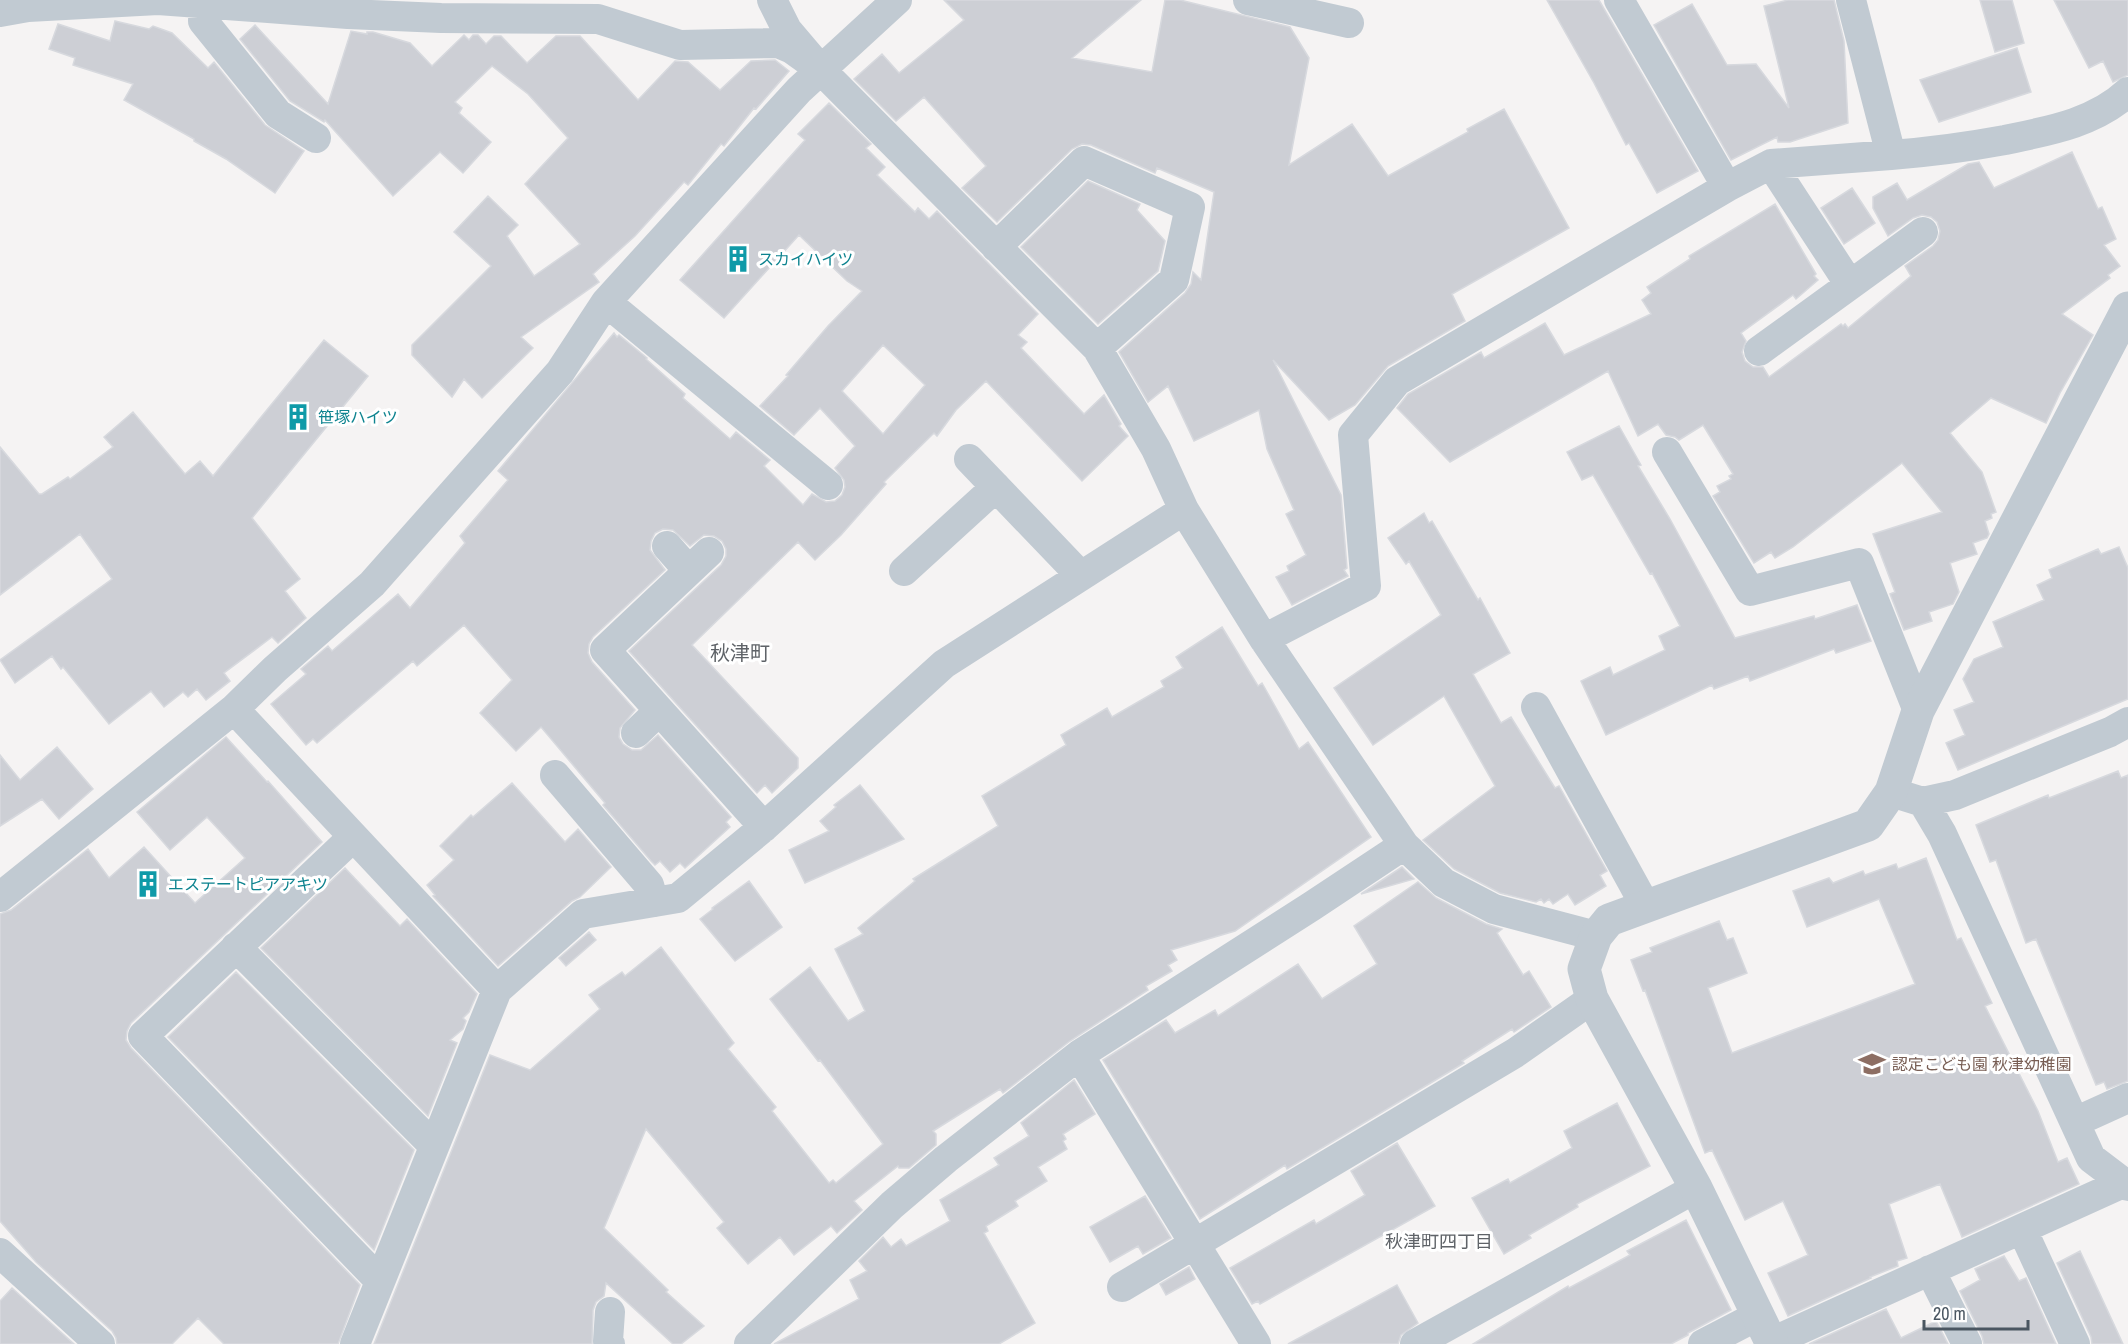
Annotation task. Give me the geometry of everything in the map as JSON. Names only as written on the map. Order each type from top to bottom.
[{"type":"street","points":[[0,12],[80,2],[158,0],[441,18],[593,9],[680,45],[778,43],[792,49],[820,70]]},
{"type":"street","points":[[772,0],[787,30],[820,70],[1097,348],[1156,449],[1184,510],[1264,639],[1404,845],[1444,883],[1494,909],[1596,936]]},
{"type":"street","points":[[0,897],[234,709],[275,669],[372,584],[560,372],[606,302],[799,90],[897,0]]},
{"type":"street","points":[[1248,0],[1349,23]]},
{"type":"street","points":[[1619,0],[1727,187]]},
{"type":"street","points":[[1851,0],[1891,156]]},
{"type":"street","points":[[204,4],[202,21],[278,114],[316,138]]},
{"type":"street","points":[[1264,639],[1366,586],[1353,435],[1397,381],[1727,187],[1772,164],[1951,150],[2062,129],[2117,103],[2128,92]]},
{"type":"street","points":[[996,247],[1084,161],[1190,207],[1174,280],[1097,348]]},
{"type":"street","points":[[1772,164],[1850,285]]},
{"type":"street","points":[[1759,351],[1923,232]]},
{"type":"street","points":[[606,302],[828,486]]},
{"type":"street","points":[[1768,1334],[1696,1188],[1592,999],[1584,969],[1596,936],[1609,920],[1868,825],[1891,792],[1918,711],[2128,308]]},
{"type":"street","points":[[1667,452],[1750,591],[1860,563],[1918,711]]},
{"type":"street","points":[[969,459],[1081,576]]},
{"type":"street","points":[[904,571],[996,487]]},
{"type":"street","points":[[355,1344],[497,990],[583,914],[678,898],[764,827],[944,664],[1184,510]]},
{"type":"street","points":[[667,546],[699,561],[605,650],[764,827]]},
{"type":"street","points":[[1536,707],[1646,907]]},
{"type":"street","points":[[234,709],[497,990]]},
{"type":"street","points":[[636,733],[659,711]]},
{"type":"street","points":[[1891,792],[1923,802],[1955,795],[2110,732],[2128,722]]},
{"type":"street","points":[[555,775],[649,885],[654,902]]},
{"type":"street","points":[[1703,1344],[1768,1334],[1930,1270],[2126,1185],[2091,1158],[1942,834],[1923,802]]},
{"type":"street","points":[[353,837],[143,1036],[380,1281]]},
{"type":"street","points":[[754,1342],[892,1205],[946,1159],[1079,1055],[1404,845]]},
{"type":"street","points":[[236,948],[434,1146]]},
{"type":"street","points":[[1122,1287],[1515,1053],[1592,999]]},
{"type":"street","points":[[1079,1055],[1256,1344]]},
{"type":"street","points":[[2075,1122],[2128,1098]]},
{"type":"street","points":[[1415,1344],[1696,1188]]},
{"type":"street","points":[[2022,1229],[2074,1344]]},
{"type":"street","points":[[0,1253],[100,1344]]},
{"type":"street","points":[[1930,1270],[1967,1344]]},
{"type":"street","points":[[609,1344],[610,1312]]},
{"type":"building","points":[[944,0],[1141,0],[1072,58],[1152,72],[1165,0],[1180,0],[1290,27],[1309,58],[1289,165],[1352,124],[1388,176],[1468,132],[1467,129],[1504,109],[1569,228],[1452,294],[1465,321],[1388,366],[1355,405],[1329,420],[1273,360],[1341,495],[1347,568],[1344,570],[1348,576],[1292,605],[1276,577],[1289,571],[1287,566],[1306,555],[1286,514],[1294,510],[1267,449],[1259,410],[1194,441],[1168,386],[1148,402],[1119,352],[1185,293],[1191,284],[1193,272],[1201,280],[1214,192],[1157,168],[1155,173],[1091,145],[1082,144],[1072,149],[997,222],[962,188],[986,166],[924,97],[896,121],[854,79],[882,54],[899,73],[964,20]]},
{"type":"building","points":[[1547,0],[1599,0],[1698,171],[1657,193],[1629,143],[1626,145]]},
{"type":"building","points":[[1788,0],[1834,0],[1844,41],[1848,123],[1790,142],[1778,142],[1777,137],[1731,160],[1654,25],[1692,4],[1727,65],[1756,64],[1789,108],[1764,6]]},
{"type":"building","points":[[1980,0],[2012,0],[2024,43],[1995,52]]},
{"type":"building","points":[[2054,0],[2128,0],[2128,75],[2113,82],[2103,61],[2089,68]]},
{"type":"building","points":[[115,21],[149,29],[153,26],[172,33],[208,68],[214,62],[265,125],[304,151],[275,193],[194,139],[124,100],[133,84],[73,65],[75,58],[49,49],[58,24],[110,41]]},
{"type":"building","points":[[255,25],[328,104],[351,31],[367,34],[367,32],[373,32],[410,43],[432,66],[464,35],[469,40],[473,35],[478,35],[486,44],[494,36],[501,36],[527,63],[556,36],[580,36],[638,100],[675,61],[688,62],[720,90],[751,61],[775,60],[789,71],[756,109],[754,108],[724,146],[721,144],[688,185],[684,182],[635,236],[593,274],[599,282],[521,337],[533,348],[482,398],[464,379],[452,397],[412,355],[412,345],[491,266],[454,232],[488,196],[518,225],[507,236],[534,276],[580,244],[525,184],[568,138],[528,94],[492,66],[455,102],[462,108],[459,113],[491,142],[463,173],[440,152],[393,196],[325,120],[324,122],[290,101],[240,39]]},
{"type":"building","points":[[2017,48],[2031,92],[1939,122],[1920,80]]},
{"type":"building","points":[[829,103],[871,144],[866,148],[885,167],[877,175],[915,212],[918,208],[929,219],[937,211],[1038,314],[1018,335],[1027,342],[1021,348],[1084,414],[1104,395],[1121,424],[1119,426],[1128,436],[1082,481],[986,381],[956,410],[937,436],[934,433],[884,482],[886,484],[841,535],[815,560],[798,542],[692,645],[798,758],[798,768],[772,793],[765,785],[757,793],[629,651],[721,565],[726,556],[726,549],[722,541],[714,536],[704,535],[690,546],[673,530],[663,529],[655,533],[650,550],[665,570],[593,637],[588,653],[592,662],[635,710],[620,728],[619,737],[623,744],[632,750],[641,750],[658,735],[731,817],[726,822],[730,827],[685,868],[680,863],[670,872],[660,861],[655,865],[603,805],[605,803],[541,727],[516,751],[480,713],[512,680],[464,625],[417,666],[413,661],[317,743],[313,739],[306,745],[271,704],[306,674],[301,669],[328,646],[332,651],[398,594],[410,608],[465,543],[460,536],[508,480],[498,471],[614,333],[647,358],[685,394],[683,398],[730,439],[736,432],[770,460],[764,466],[803,505],[812,494],[826,502],[835,501],[842,495],[845,487],[844,480],[835,468],[855,446],[820,408],[794,435],[760,406],[788,376],[786,375],[828,326],[862,291],[847,281],[799,235],[724,318],[680,280],[805,140],[798,134]],"holes":[[[883,345],[925,385],[883,434],[842,391]]]},
{"type":"building","points":[[2072,152],[2098,209],[2102,207],[2116,239],[2104,245],[2120,266],[2108,275],[2110,278],[2062,314],[2093,335],[2046,423],[1991,398],[1950,433],[1982,472],[1996,512],[1991,514],[1992,518],[1985,521],[1989,534],[1987,538],[1973,543],[1977,554],[1950,563],[1959,592],[1953,604],[1929,612],[1932,621],[1904,630],[1890,594],[1895,592],[1873,534],[1942,512],[1902,463],[1793,547],[1775,558],[1771,552],[1754,563],[1713,496],[1720,492],[1717,486],[1731,479],[1729,476],[1733,474],[1703,425],[1679,440],[1666,435],[1658,424],[1638,436],[1608,371],[1450,462],[1397,408],[1408,394],[1481,352],[1484,358],[1545,323],[1564,355],[1651,314],[1642,300],[1651,293],[1647,287],[1690,259],[1689,256],[1775,204],[1818,280],[1796,299],[1793,295],[1741,333],[1746,341],[1742,352],[1745,361],[1753,367],[1763,367],[1769,377],[1841,324],[1843,326],[1845,324],[1848,328],[1911,276],[1905,266],[1938,240],[1940,231],[1937,222],[1931,217],[1922,215],[1913,218],[1888,236],[1873,208],[1873,197],[1897,183],[1907,200],[1968,164],[1979,162],[1994,188]]},
{"type":"building","points":[[1088,181],[1140,204],[1137,210],[1165,241],[1158,271],[1098,324],[1021,247]]},
{"type":"building","points":[[1852,188],[1875,223],[1844,244],[1821,208]]},
{"type":"building","points":[[324,340],[368,376],[252,518],[300,579],[285,591],[306,618],[278,643],[272,637],[224,673],[230,681],[206,700],[197,689],[188,697],[183,692],[164,707],[151,691],[109,724],[52,656],[15,683],[0,660],[112,579],[80,534],[0,595],[0,447],[39,494],[42,494],[68,477],[70,479],[113,447],[104,437],[133,412],[185,474],[200,461],[213,476]]},
{"type":"building","points":[[1619,426],[1641,465],[1638,466],[1670,519],[1735,638],[1814,616],[1815,619],[1857,605],[1871,641],[1836,653],[1834,649],[1750,681],[1748,676],[1714,689],[1712,685],[1606,735],[1581,681],[1610,667],[1613,675],[1665,650],[1659,636],[1680,626],[1652,573],[1650,574],[1593,475],[1582,480],[1567,452]]},
{"type":"building","points":[[1424,513],[1429,523],[1432,521],[1478,600],[1480,598],[1510,653],[1473,674],[1501,723],[1511,717],[1555,788],[1559,786],[1607,871],[1600,875],[1606,886],[1575,905],[1568,894],[1553,904],[1549,899],[1544,903],[1541,899],[1536,902],[1500,893],[1454,869],[1423,840],[1495,786],[1444,696],[1373,745],[1334,688],[1441,615],[1409,561],[1406,564],[1388,538]]},
{"type":"building","points":[[2119,547],[2128,568],[2128,699],[1958,770],[1946,743],[1965,735],[1954,710],[1974,702],[1963,679],[1974,659],[2003,647],[1993,622],[2044,600],[2037,585],[2052,578],[2049,570],[2098,549],[2101,554]]},
{"type":"building","points":[[1222,627],[1258,686],[1262,683],[1299,749],[1308,742],[1371,837],[1235,931],[1171,950],[1177,960],[1168,965],[1172,971],[1146,986],[1148,990],[1070,1041],[1003,1093],[1000,1089],[933,1131],[936,1134],[936,1145],[909,1168],[898,1166],[854,1201],[862,1210],[837,1233],[831,1226],[794,1255],[780,1237],[748,1264],[717,1228],[724,1222],[646,1129],[604,1228],[668,1290],[666,1292],[704,1326],[681,1344],[673,1344],[606,1283],[604,1296],[596,1302],[593,1310],[592,1344],[374,1344],[490,1055],[530,1070],[600,1009],[589,995],[622,972],[625,976],[661,947],[734,1043],[728,1049],[776,1107],[772,1111],[829,1183],[833,1180],[836,1183],[883,1144],[820,1060],[818,1061],[770,999],[810,967],[848,1021],[865,1011],[835,949],[863,934],[858,928],[915,881],[913,879],[998,826],[982,796],[1066,745],[1061,735],[1107,708],[1112,717],[1164,687],[1161,681],[1183,668],[1176,657]]},
{"type":"building","points":[[226,737],[322,842],[131,1023],[126,1040],[131,1048],[360,1285],[338,1344],[224,1344],[198,1318],[172,1344],[117,1344],[112,1331],[36,1262],[0,1221],[0,914],[11,910],[88,849],[109,878],[144,847],[195,903],[245,858],[207,817],[170,850],[137,812]]},
{"type":"building","points":[[57,747],[93,789],[59,819],[42,799],[0,826],[0,755],[20,780]]},
{"type":"building","points":[[2118,771],[2121,778],[2128,775],[2128,1081],[2107,1089],[2104,1082],[2096,1085],[2036,939],[2026,943],[1996,860],[1990,862],[1976,825],[2048,795],[2049,798]]},
{"type":"building","points":[[512,783],[565,842],[578,829],[611,867],[580,897],[572,901],[498,966],[433,896],[435,895],[427,885],[454,860],[440,846],[471,815],[473,817]]},
{"type":"building","points":[[860,785],[904,839],[805,883],[789,850],[829,831],[820,821],[836,807],[834,805]]},
{"type":"building","points":[[1926,858],[1957,940],[1961,938],[1992,1003],[1985,1006],[2038,1111],[2058,1162],[2067,1158],[2079,1184],[1962,1237],[1940,1184],[1889,1204],[1907,1258],[1897,1261],[1898,1266],[1788,1316],[1768,1273],[1808,1255],[1783,1201],[1745,1220],[1712,1150],[1705,1153],[1645,990],[1643,991],[1631,960],[1652,952],[1650,948],[1719,921],[1727,940],[1733,938],[1747,973],[1708,988],[1732,1053],[1915,984],[1879,899],[1807,927],[1793,891],[1829,878],[1833,883],[1863,871],[1865,875],[1896,864],[1898,869]]},
{"type":"building","points":[[1402,867],[1414,879],[1361,894]]},
{"type":"building","points":[[345,868],[400,926],[407,919],[477,994],[469,1012],[463,1018],[466,1021],[463,1029],[450,1040],[457,1043],[428,1116],[261,948]]},
{"type":"building","points":[[749,881],[782,927],[735,961],[700,919]]},
{"type":"building","points":[[1418,882],[1436,898],[1486,924],[1502,929],[1497,933],[1523,975],[1529,971],[1551,1007],[1514,1032],[1512,1029],[1462,1061],[1464,1063],[1287,1169],[1285,1165],[1200,1219],[1103,1060],[1166,1020],[1175,1033],[1215,1010],[1218,1016],[1298,964],[1322,999],[1377,964],[1354,926]]},
{"type":"building","points":[[589,932],[596,940],[566,966],[559,958]]},
{"type":"building","points":[[236,972],[414,1150],[374,1250],[168,1037]]},
{"type":"building","points":[[1074,1080],[1095,1114],[1063,1134],[1066,1139],[1063,1141],[1067,1149],[1038,1167],[1047,1181],[1015,1201],[1018,1206],[986,1226],[988,1231],[984,1233],[1035,1323],[999,1344],[774,1344],[859,1299],[850,1280],[867,1271],[859,1261],[883,1237],[891,1247],[901,1239],[906,1246],[950,1221],[940,1200],[999,1165],[994,1158],[1029,1136],[1021,1123]]},
{"type":"building","points":[[1617,1103],[1650,1166],[1577,1204],[1578,1207],[1529,1235],[1531,1238],[1504,1254],[1472,1198],[1508,1179],[1510,1183],[1572,1148],[1564,1131]]},
{"type":"building","points":[[1397,1143],[1435,1206],[1260,1304],[1258,1301],[1252,1304],[1230,1268],[1314,1220],[1316,1224],[1365,1195],[1351,1171]]},
{"type":"building","points":[[1145,1196],[1171,1238],[1143,1254],[1138,1246],[1110,1262],[1090,1227]]},
{"type":"building","points":[[1686,1220],[1731,1310],[1671,1344],[1473,1344],[1568,1286],[1569,1288],[1630,1255],[1627,1251]]},
{"type":"building","points":[[2080,1251],[2123,1344],[2092,1344],[2091,1337],[2057,1263]]},
{"type":"building","points":[[2004,1256],[2019,1281],[2026,1278],[2056,1344],[1984,1344],[1960,1291],[1980,1280],[1975,1269]]},
{"type":"building","points":[[1189,1267],[1195,1279],[1166,1295],[1160,1284]]},
{"type":"building","points":[[1397,1285],[1418,1323],[1401,1335],[1398,1344],[1288,1344]]},
{"type":"building","points":[[12,1288],[74,1344],[0,1344],[0,1301]]},
{"type":"building","points":[[1886,1309],[1901,1338],[1936,1321],[1948,1344],[1809,1344]]},
{"type":"place","name":"スカイハイツ","points":[[738,259]]},
{"type":"place","name":"笹塚ハイツ","points":[[298,417]]},
{"type":"place","name":"エステートピアアキツ","points":[[148,884]]},
{"type":"place","name":"認定こども園 秋津幼稚園","points":[[1872,1064]]},
{"type":"district","name":"秋津町","points":[[740,652]]},
{"type":"district","name":"秋津町四丁目","points":[[1439,1241]]}]
